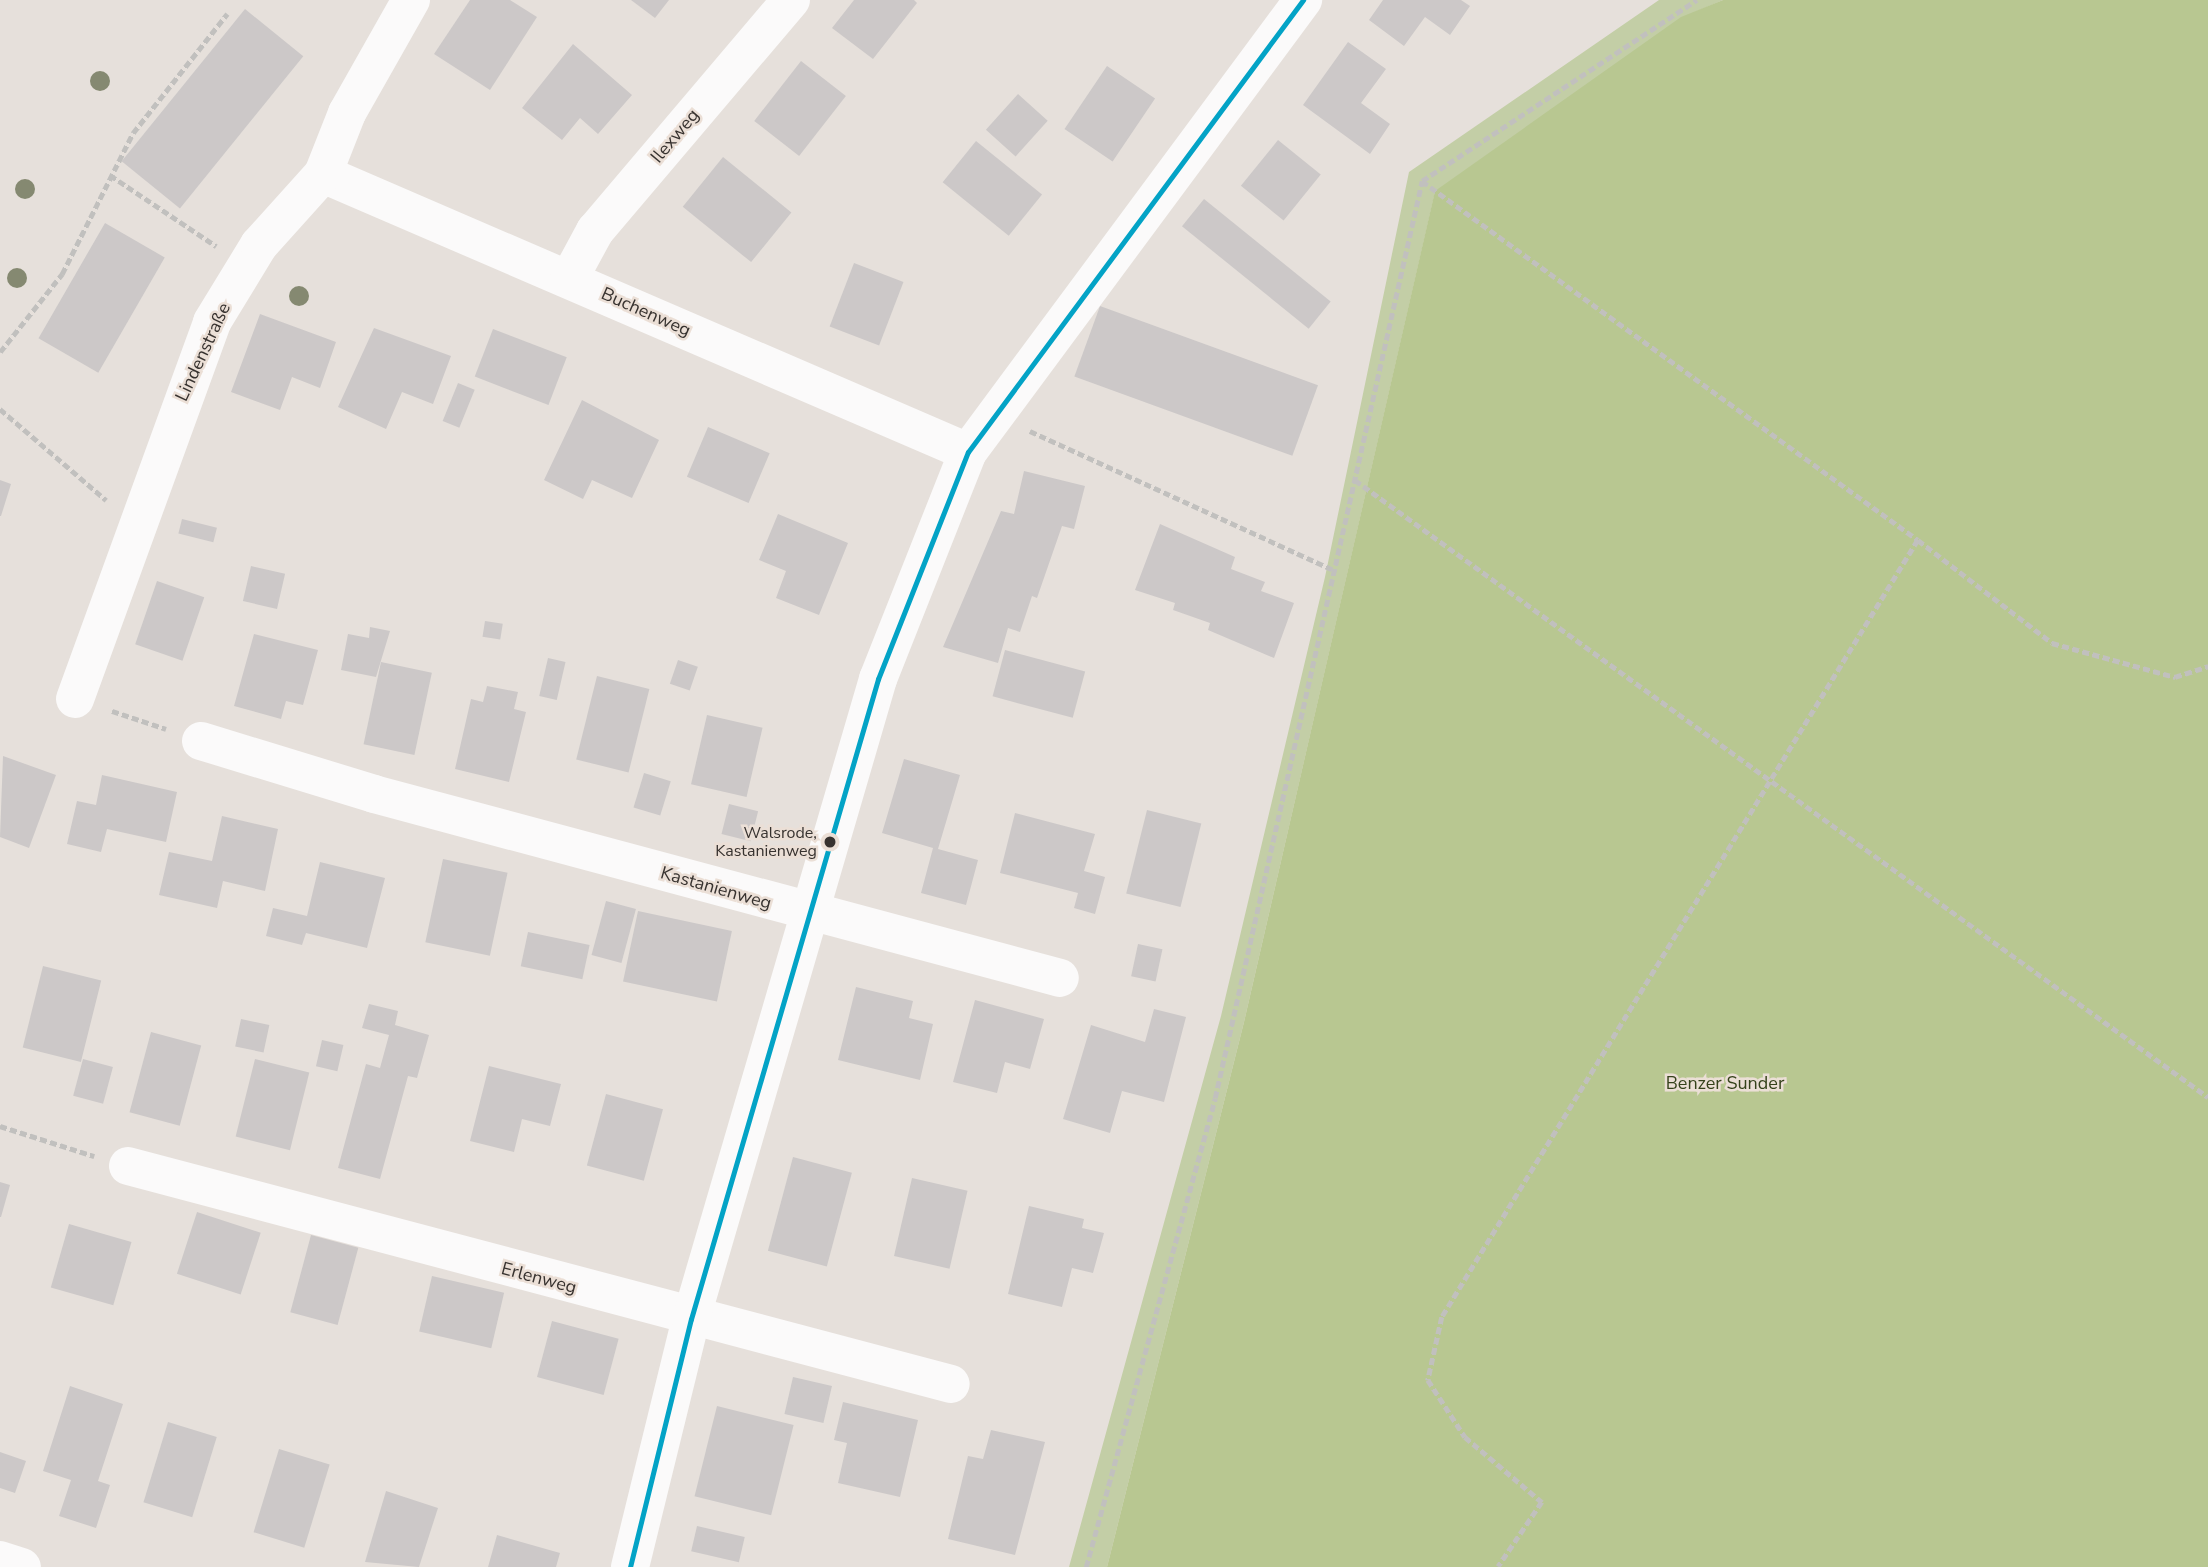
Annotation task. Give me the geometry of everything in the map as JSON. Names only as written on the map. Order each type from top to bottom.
[{"type":"street","name":"Lindenstraße","points":[[75,699],[207,335],[246,266],[293,202],[323,174],[347,113],[411,0]]},
{"type":"street","name":"Ilexweg","points":[[569,279],[595,231],[791,0]]},
{"type":"street","points":[[630,1567],[691,1319],[878,679],[968,452],[1303,0]]},
{"type":"street","name":"Buchenweg","points":[[323,174],[968,452]]},
{"type":"street","name":"Kastanienweg","points":[[201,741],[374,794],[810,914],[1060,978]]},
{"type":"street","name":"Erlenweg","points":[[128,1166],[691,1319],[951,1384]]},
{"type":"street","points":[[0,1559],[22,1567]]},
{"type":"path","points":[[1086,1567],[1215,1098],[1422,181],[1697,0]]},
{"type":"path","points":[[0,352],[62,274],[110,174],[133,133],[228,14]]},
{"type":"path","points":[[110,174],[246,266]]},
{"type":"path","points":[[1422,181],[1918,540],[2052,642],[2175,677],[2208,666]]},
{"type":"path","points":[[0,409],[136,526]]},
{"type":"path","points":[[994,415],[1336,571]]},
{"type":"path","points":[[1355,480],[1775,781],[2208,1097]]},
{"type":"path","points":[[1498,1567],[1542,1502],[1465,1437],[1428,1380],[1442,1317],[1775,781],[1918,540]]},
{"type":"path","points":[[75,699],[201,741]]},
{"type":"path","points":[[0,1126],[128,1166]]},
{"type":"green space","points":[[1659,0],[1723,0],[1681,18],[1435,192],[1244,1022],[1107,1567],[1069,1567],[1221,1016],[1325,577],[1409,172]]},
{"type":"green space","name":"Benzer Sunder","points":[[1723,0],[2208,0],[2208,1567],[1107,1567],[1244,1022],[1435,191],[1681,17]]},
{"type":"building","points":[[470,0],[510,0],[537,17],[490,90],[434,54]]},
{"type":"building","points":[[631,0],[669,0],[655,18]]},
{"type":"building","points":[[854,0],[914,0],[917,3],[873,59],[832,28]]},
{"type":"building","points":[[1383,0],[1461,0],[1470,6],[1450,35],[1425,17],[1404,46],[1369,20]]},
{"type":"building","points":[[245,9],[303,56],[180,209],[122,161]]},
{"type":"building","points":[[1348,42],[1386,69],[1361,103],[1390,124],[1370,154],[1303,105]]},
{"type":"building","points":[[573,44],[632,95],[598,134],[580,118],[562,140],[522,108]]},
{"type":"building","points":[[801,61],[846,96],[799,156],[754,121]]},
{"type":"building","points":[[1107,66],[1155,98],[1113,161],[1065,129]]},
{"type":"building","points":[[1018,94],[1048,121],[1016,156],[986,130]]},
{"type":"building","points":[[1278,140],[1321,175],[1284,220],[1241,186]]},
{"type":"building","points":[[976,141],[1042,194],[1009,236],[943,182]]},
{"type":"building","points":[[723,157],[791,212],[751,262],[683,207]]},
{"type":"building","points":[[1204,199],[1331,302],[1309,329],[1182,226]]},
{"type":"building","points":[[105,223],[165,258],[98,373],[39,338]]},
{"type":"building","points":[[854,263],[903,282],[879,345],[830,326]]},
{"type":"building","points":[[1100,306],[1318,385],[1292,456],[1074,376]]},
{"type":"building","points":[[260,314],[336,342],[320,388],[292,377],[280,410],[231,392]]},
{"type":"building","points":[[374,328],[451,356],[433,404],[402,392],[386,429],[338,407]]},
{"type":"building","points":[[493,329],[567,357],[548,405],[475,377]]},
{"type":"building","points":[[458,383],[475,390],[459,428],[443,421]]},
{"type":"building","points":[[582,400],[659,440],[632,498],[592,480],[583,499],[544,480]]},
{"type":"building","points":[[708,427],[770,453],[749,503],[687,477]]},
{"type":"building","points":[[1024,471],[1085,486],[1074,529],[1062,526],[1037,598],[1032,596],[1020,632],[1008,628],[998,663],[943,647],[1001,511],[1014,514]]},
{"type":"building","points":[[0,480],[11,484],[1,516],[0,516]]},
{"type":"building","points":[[778,514],[848,543],[819,615],[776,598],[786,571],[759,560]]},
{"type":"building","points":[[182,519],[217,528],[213,542],[178,534]]},
{"type":"building","points":[[1160,524],[1235,557],[1231,569],[1265,582],[1261,591],[1294,603],[1274,658],[1208,630],[1210,623],[1173,610],[1175,603],[1135,590]]},
{"type":"building","points":[[251,566],[285,574],[277,609],[243,601]]},
{"type":"building","points":[[157,581],[204,597],[182,661],[135,644]]},
{"type":"building","points":[[485,621],[503,624],[500,640],[482,637]]},
{"type":"building","points":[[370,627],[390,631],[376,677],[341,670],[348,634],[369,638]]},
{"type":"building","points":[[254,634],[318,650],[303,705],[286,701],[281,719],[234,706]]},
{"type":"building","points":[[1005,650],[1085,671],[1073,718],[993,696]]},
{"type":"building","points":[[548,658],[566,662],[557,700],[539,696]]},
{"type":"building","points":[[678,660],[698,667],[690,690],[670,684]]},
{"type":"building","points":[[381,662],[432,673],[414,755],[364,744]]},
{"type":"building","points":[[597,676],[649,689],[629,773],[576,759]]},
{"type":"building","points":[[487,686],[518,692],[514,709],[526,712],[509,782],[455,769],[471,699],[483,702]]},
{"type":"building","points":[[707,715],[763,728],[747,797],[691,784]]},
{"type":"building","points":[[3,756],[56,775],[29,848],[0,837]]},
{"type":"building","points":[[904,759],[960,775],[938,849],[978,860],[966,905],[921,893],[933,848],[882,833]]},
{"type":"building","points":[[644,773],[671,781],[660,816],[633,807]]},
{"type":"building","points":[[102,775],[177,792],[166,842],[107,829],[101,852],[67,844],[77,801],[96,805]]},
{"type":"building","points":[[729,804],[758,811],[751,841],[722,834]]},
{"type":"building","points":[[1147,810],[1201,824],[1181,907],[1126,893]]},
{"type":"building","points":[[1015,813],[1095,834],[1084,871],[1105,877],[1095,914],[1074,908],[1078,893],[1000,873]]},
{"type":"building","points":[[222,816],[278,829],[265,891],[223,881],[217,908],[159,895],[169,852],[212,861]]},
{"type":"building","points":[[443,859],[508,873],[490,956],[425,942]]},
{"type":"building","points":[[320,862],[385,878],[367,948],[306,933],[302,945],[266,936],[273,908],[307,916]]},
{"type":"building","points":[[606,901],[636,909],[621,963],[592,955]]},
{"type":"building","points":[[638,911],[732,931],[717,1001],[623,981]]},
{"type":"building","points":[[528,932],[590,945],[582,979],[521,966]]},
{"type":"building","points":[[1138,944],[1162,949],[1156,981],[1131,976]]},
{"type":"building","points":[[43,966],[101,981],[81,1062],[23,1048]]},
{"type":"building","points":[[856,987],[913,1001],[909,1018],[933,1024],[920,1080],[838,1060]]},
{"type":"building","points":[[975,1000],[1044,1019],[1030,1069],[1005,1062],[997,1093],[953,1082]]},
{"type":"building","points":[[369,1004],[398,1011],[395,1025],[429,1035],[417,1078],[408,1076],[380,1179],[338,1168],[366,1064],[380,1068],[389,1035],[362,1028]]},
{"type":"building","points":[[1154,1009],[1186,1017],[1164,1102],[1122,1091],[1110,1133],[1063,1119],[1091,1025],[1145,1042]]},
{"type":"building","points":[[241,1019],[269,1025],[264,1052],[235,1046]]},
{"type":"building","points":[[151,1032],[201,1045],[180,1126],[130,1112]]},
{"type":"building","points":[[322,1040],[343,1045],[337,1071],[316,1066]]},
{"type":"building","points":[[83,1059],[113,1067],[103,1104],[73,1096]]},
{"type":"building","points":[[255,1059],[309,1073],[290,1150],[236,1137]]},
{"type":"building","points":[[489,1066],[561,1084],[550,1126],[522,1119],[514,1152],[470,1141]]},
{"type":"building","points":[[606,1094],[663,1109],[644,1181],[587,1165]]},
{"type":"building","points":[[793,1157],[852,1173],[827,1266],[768,1251]]},
{"type":"building","points":[[912,1178],[968,1191],[950,1269],[894,1256]]},
{"type":"building","points":[[0,1182],[10,1185],[1,1217],[0,1217]]},
{"type":"building","points":[[1029,1206],[1084,1219],[1082,1228],[1104,1233],[1093,1273],[1072,1268],[1062,1307],[1008,1294]]},
{"type":"building","points":[[197,1212],[261,1233],[241,1295],[177,1274]]},
{"type":"building","points":[[69,1224],[131,1242],[113,1305],[51,1287]]},
{"type":"building","points":[[311,1235],[358,1248],[338,1325],[290,1312]]},
{"type":"building","points":[[432,1276],[504,1293],[491,1348],[419,1332]]},
{"type":"building","points":[[552,1321],[619,1339],[604,1395],[537,1377]]},
{"type":"building","points":[[793,1377],[832,1386],[823,1423],[784,1414]]},
{"type":"building","points":[[70,1386],[123,1404],[98,1481],[110,1485],[96,1528],[59,1516],[71,1480],[43,1471]]},
{"type":"building","points":[[843,1402],[918,1420],[900,1497],[838,1483],[847,1443],[834,1440]]},
{"type":"building","points":[[717,1406],[794,1425],[771,1515],[695,1496]]},
{"type":"building","points":[[168,1422],[217,1437],[192,1517],[143,1502]]},
{"type":"building","points":[[991,1430],[1045,1442],[1015,1555],[948,1539],[968,1456],[983,1459]]},
{"type":"building","points":[[279,1449],[330,1464],[304,1548],[254,1532]]},
{"type":"building","points":[[0,1452],[26,1461],[15,1493],[0,1488]]},
{"type":"building","points":[[386,1491],[438,1508],[419,1567],[365,1562]]},
{"type":"building","points":[[697,1526],[745,1537],[739,1562],[691,1551]]},
{"type":"building","points":[[497,1535],[560,1553],[556,1567],[488,1567]]},
{"type":"transit line","points":[[630,1567],[691,1319],[878,679],[968,452],[1303,0]]},
{"type":"place","name":"Walsrode, Kastanienweg","points":[[830,842]]}]
